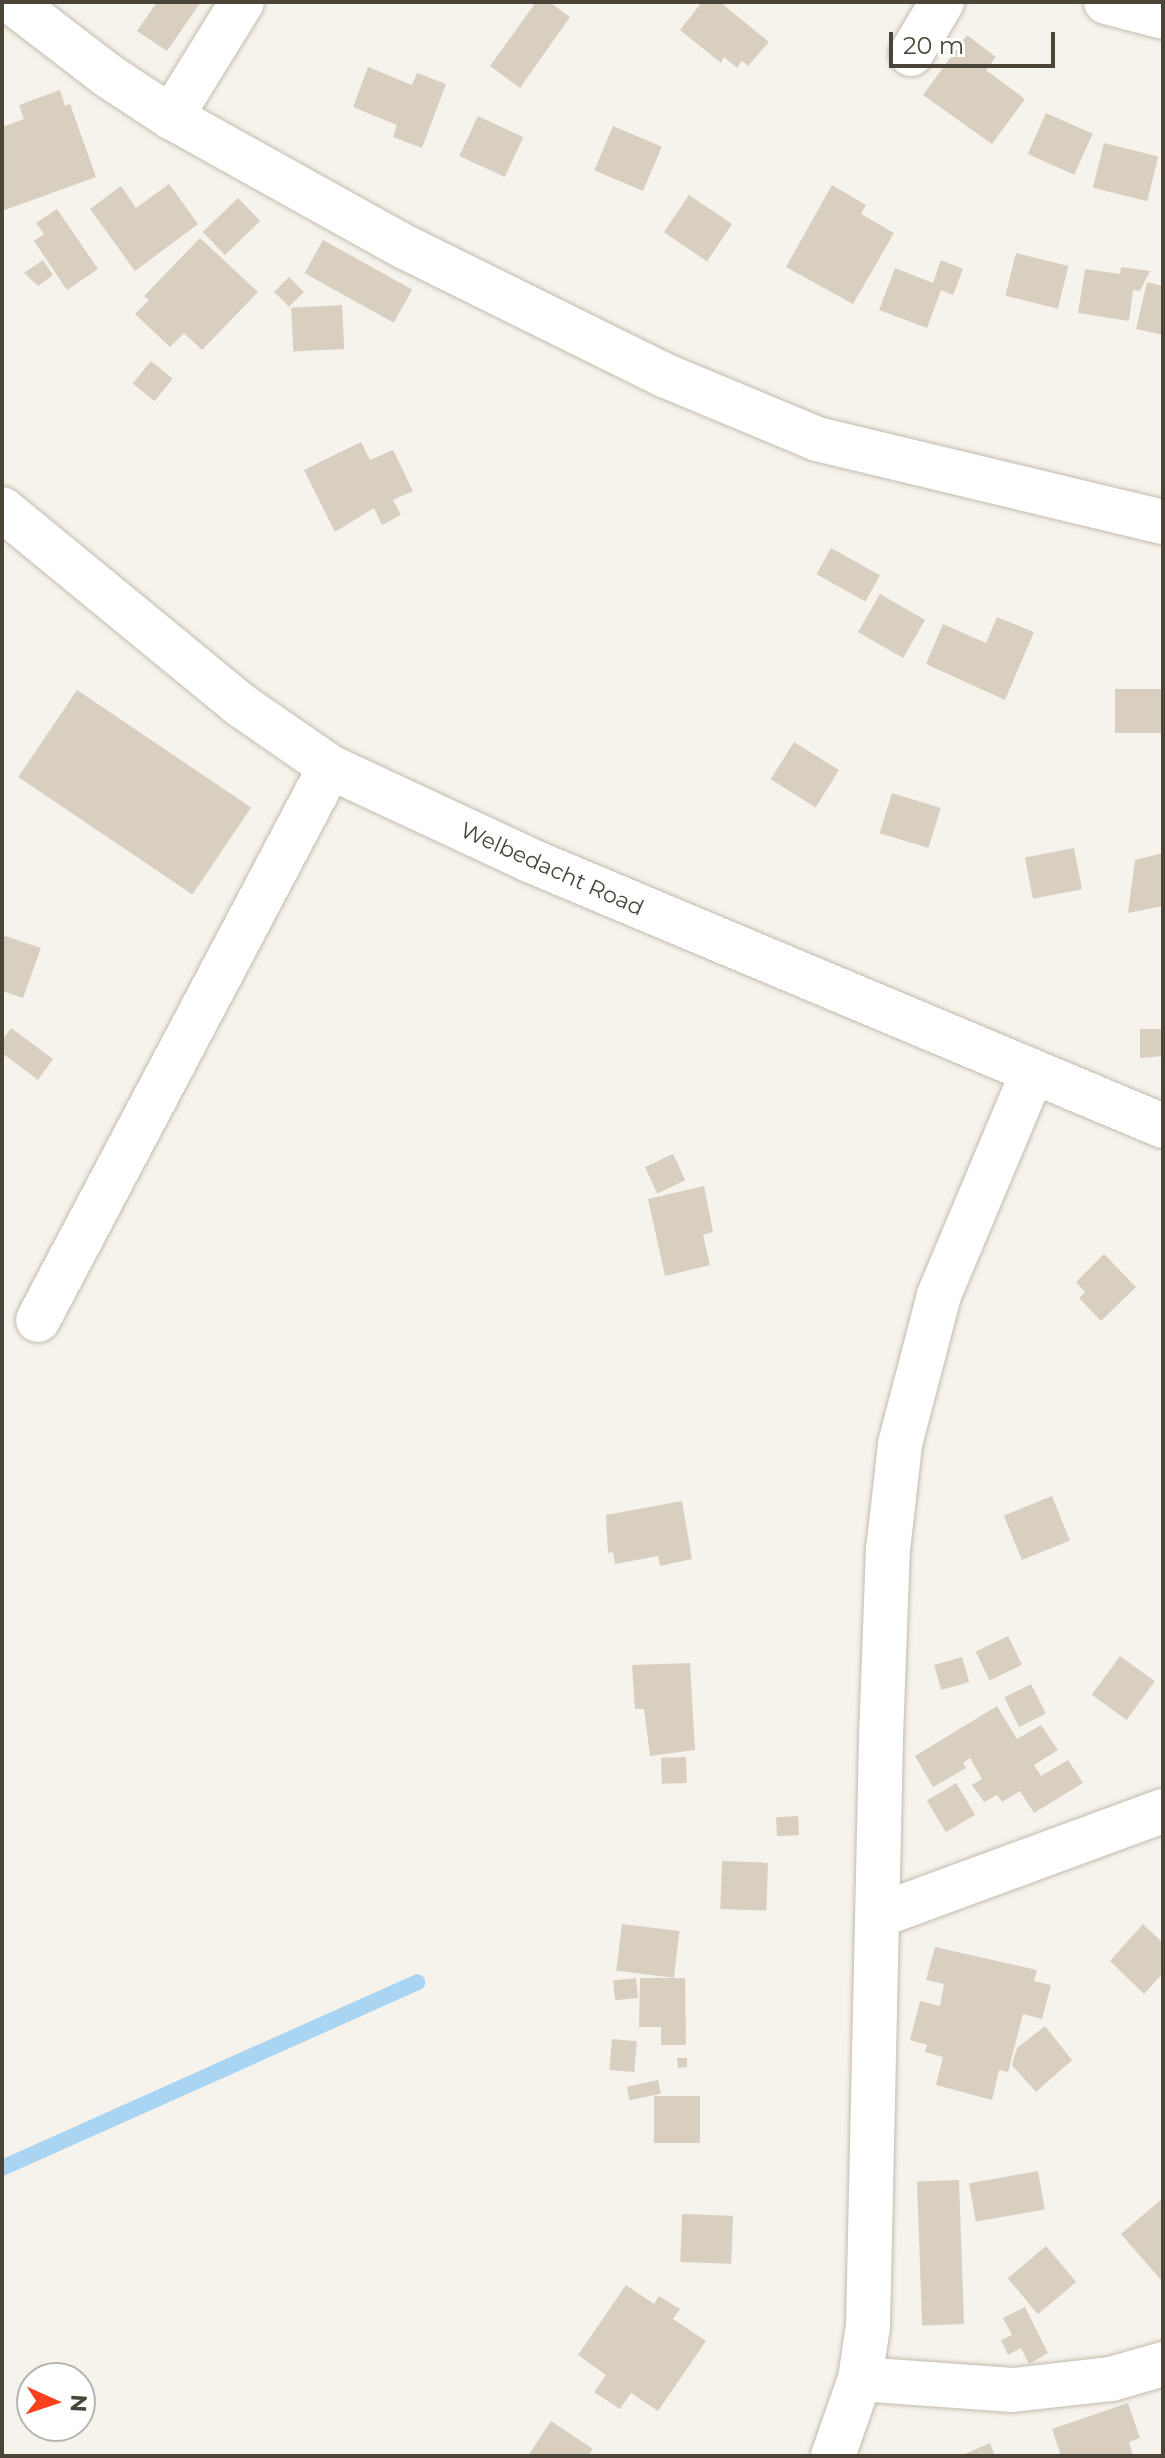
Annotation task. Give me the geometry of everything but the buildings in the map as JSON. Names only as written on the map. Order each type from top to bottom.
[{"type":"street","points":[[12,2],[107,75],[171,117],[405,247],[666,376],[803,433],[1005,487],[1163,522]]},
{"type":"street","points":[[171,117],[242,2]]},
{"type":"street","points":[[911,54],[942,2]]},
{"type":"street","points":[[1106,2],[1163,17]]},
{"type":"street","name":"Welbedacht Road","points":[[2,509],[242,706],[330,767],[529,860],[1032,1074],[1163,1126]]},
{"type":"street","points":[[38,1320],[330,767]]},
{"type":"street","points":[[833,2456],[860,2379],[868,2326],[888,1550],[900,1444],[939,1295],[1032,1074]]},
{"type":"street","points":[[880,1915],[1163,1811]]},
{"type":"street","points":[[860,2379],[1013,2390],[1111,2379],[1163,2364]]},
{"type":"waterway","points":[[2,2168],[417,1982]]}]
